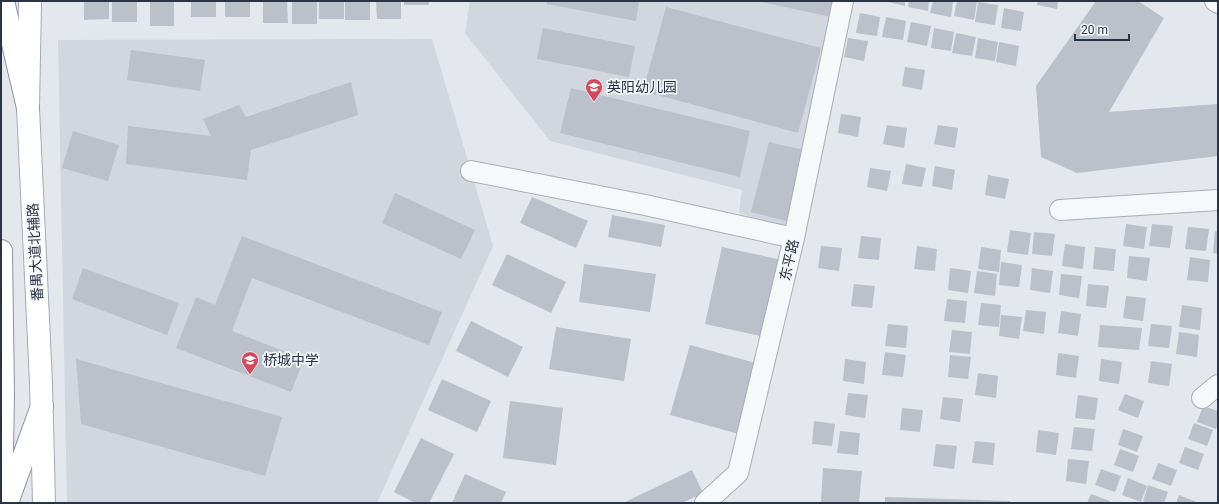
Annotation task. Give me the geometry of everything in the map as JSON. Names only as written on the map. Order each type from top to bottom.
[{"type":"main road","points":[[3,1],[28,108]]},
{"type":"main road","name":"番禺大道北辅路","points":[[30,1],[28,108],[42,406],[44,503]]},
{"type":"main road","points":[[1,251],[3,395],[2,503]]},
{"type":"main road","points":[[7,503],[42,406]]},
{"type":"street","name":"东平路","points":[[705,503],[738,473],[794,238],[843,1]]},
{"type":"street","points":[[471,171],[645,204],[794,238]]},
{"type":"street","points":[[1060,210],[1218,200]]},
{"type":"street","points":[[1202,398],[1218,385]]},
{"type":"shaded area","points":[[470,1],[839,1],[790,229],[739,213],[742,190],[550,141],[465,33]]},
{"type":"shaded area","name":"桥城中学","points":[[432,39],[493,246],[377,503],[67,503],[58,40]]},
{"type":"building","points":[[84,1],[109,1],[109,19],[84,20]]},
{"type":"building","points":[[112,1],[137,1],[137,22],[112,22]]},
{"type":"building","points":[[150,1],[174,1],[174,26],[150,26]]},
{"type":"building","points":[[191,1],[216,1],[216,17],[191,17]]},
{"type":"building","points":[[225,1],[250,1],[250,17],[225,17]]},
{"type":"building","points":[[263,1],[287,1],[288,23],[263,23]]},
{"type":"building","points":[[292,1],[317,1],[317,24],[292,24]]},
{"type":"building","points":[[319,1],[344,1],[344,19],[319,19]]},
{"type":"building","points":[[345,1],[370,1],[370,20],[345,20]]},
{"type":"building","points":[[376,1],[401,1],[401,19],[377,19]]},
{"type":"building","points":[[404,1],[429,1],[429,5],[404,5]]},
{"type":"building","points":[[547,1],[639,1],[636,21],[547,4]]},
{"type":"building","points":[[758,1],[834,1],[831,17]]},
{"type":"building","points":[[884,1],[905,1],[905,6]]},
{"type":"building","points":[[909,1],[929,1],[928,11],[908,7]]},
{"type":"building","points":[[933,1],[953,1],[951,17],[930,13]]},
{"type":"building","points":[[957,1],[977,1],[974,20],[954,16]]},
{"type":"building","points":[[1038,1],[1058,1],[1057,9],[1037,5]]},
{"type":"building","points":[[1096,1],[1138,1],[1164,18],[1109,112],[1218,104],[1218,156],[1077,173],[1041,157],[1036,86]]},
{"type":"building","points":[[978,2],[998,5],[995,25],[975,22]]},
{"type":"building","points":[[666,7],[821,48],[798,133],[643,91]]},
{"type":"building","points":[[1004,8],[1024,12],[1021,31],[1001,28]]},
{"type":"building","points":[[860,13],[880,17],[877,36],[856,33]]},
{"type":"building","points":[[886,17],[906,21],[903,40],[882,37]]},
{"type":"building","points":[[911,22],[931,26],[927,46],[907,42]]},
{"type":"building","points":[[543,28],[635,46],[629,77],[537,59]]},
{"type":"building","points":[[934,28],[954,32],[951,51],[931,48]]},
{"type":"building","points":[[956,33],[976,37],[972,56],[952,53]]},
{"type":"building","points":[[848,38],[868,41],[864,61],[844,57]]},
{"type":"building","points":[[978,38],[998,42],[995,61],[975,58]]},
{"type":"building","points":[[999,42],[1019,46],[1016,66],[996,62]]},
{"type":"building","points":[[131,50],[205,60],[200,91],[127,80]]},
{"type":"building","points":[[905,67],[925,70],[922,90],[902,86]]},
{"type":"building","points":[[351,82],[358,115],[251,150],[247,180],[126,164],[128,126],[211,136],[203,119],[239,105],[246,117]]},
{"type":"building","points":[[571,88],[750,131],[740,177],[560,133]]},
{"type":"building","points":[[841,114],[861,117],[858,137],[838,133]]},
{"type":"building","points":[[887,125],[907,128],[904,148],[883,144]]},
{"type":"building","points":[[938,125],[958,128],[955,148],[934,144]]},
{"type":"building","points":[[73,131],[119,145],[108,181],[62,168]]},
{"type":"building","points":[[769,142],[808,151],[790,222],[751,212]]},
{"type":"building","points":[[906,164],[926,168],[922,187],[902,184]]},
{"type":"building","points":[[935,166],[955,170],[952,190],[932,186]]},
{"type":"building","points":[[870,168],[891,171],[887,191],[867,187]]},
{"type":"building","points":[[988,175],[1009,179],[1005,199],[985,195]]},
{"type":"building","points":[[395,193],[475,230],[461,259],[382,223]]},
{"type":"building","points":[[532,197],[588,221],[576,248],[520,223]]},
{"type":"building","points":[[612,215],[665,225],[661,247],[608,237]]},
{"type":"building","points":[[1126,224],[1147,227],[1144,249],[1123,246]]},
{"type":"building","points":[[1152,224],[1173,226],[1170,248],[1149,246]]},
{"type":"building","points":[[1188,227],[1209,229],[1206,251],[1185,249]]},
{"type":"building","points":[[1010,230],[1031,233],[1028,255],[1007,252]]},
{"type":"building","points":[[1215,231],[1218,231],[1218,254],[1213,253]]},
{"type":"building","points":[[1034,232],[1055,234],[1052,256],[1032,254]]},
{"type":"building","points":[[242,236],[442,312],[429,345],[252,278],[232,331],[304,359],[291,392],[176,348],[196,297],[215,305]]},
{"type":"building","points":[[861,236],[881,238],[879,260],[858,258]]},
{"type":"building","points":[[1065,244],[1085,247],[1083,269],[1062,266]]},
{"type":"building","points":[[821,246],[842,248],[839,271],[818,268]]},
{"type":"building","points":[[917,246],[937,249],[935,271],[914,269]]},
{"type":"building","points":[[722,247],[782,260],[765,337],[705,324]]},
{"type":"building","points":[[981,247],[1001,250],[999,272],[978,269]]},
{"type":"building","points":[[1095,247],[1116,249],[1114,271],[1093,269]]},
{"type":"building","points":[[507,254],[566,282],[551,313],[492,285]]},
{"type":"building","points":[[1129,256],[1150,258],[1147,281],[1127,278]]},
{"type":"building","points":[[1190,257],[1210,260],[1208,282],[1187,280]]},
{"type":"building","points":[[1001,262],[1022,265],[1019,287],[999,285]]},
{"type":"building","points":[[584,264],[656,274],[650,312],[579,302]]},
{"type":"building","points":[[83,268],[179,303],[167,335],[72,299]]},
{"type":"building","points":[[950,268],[971,271],[968,293],[948,290]]},
{"type":"building","points":[[1032,268],[1053,271],[1050,293],[1030,290]]},
{"type":"building","points":[[977,271],[997,274],[995,296],[974,293]]},
{"type":"building","points":[[1061,274],[1082,276],[1079,298],[1059,295]]},
{"type":"building","points":[[854,284],[875,286],[872,308],[851,306]]},
{"type":"building","points":[[1088,284],[1109,286],[1106,308],[1086,306]]},
{"type":"building","points":[[1126,296],[1146,298],[1143,321],[1123,318]]},
{"type":"building","points":[[947,299],[967,301],[965,323],[944,321]]},
{"type":"building","points":[[981,303],[1001,305],[999,327],[978,325]]},
{"type":"building","points":[[1182,305],[1202,308],[1200,330],[1179,327]]},
{"type":"building","points":[[1026,310],[1046,312],[1044,334],[1023,331]]},
{"type":"building","points":[[1061,311],[1081,314],[1078,336],[1058,333]]},
{"type":"building","points":[[1001,315],[1022,317],[1019,339],[999,336]]},
{"type":"building","points":[[471,321],[523,347],[508,377],[456,351]]},
{"type":"building","points":[[888,324],[908,326],[906,348],[885,346]]},
{"type":"building","points":[[1151,324],[1172,326],[1169,348],[1148,346]]},
{"type":"building","points":[[1100,325],[1142,328],[1139,350],[1098,347]]},
{"type":"building","points":[[556,327],[631,339],[624,381],[549,369]]},
{"type":"building","points":[[952,330],[972,332],[970,354],[949,352]]},
{"type":"building","points":[[1179,332],[1199,335],[1197,357],[1176,354]]},
{"type":"building","points":[[690,345],[759,364],[739,434],[670,415]]},
{"type":"building","points":[[885,352],[906,355],[903,377],[882,375]]},
{"type":"building","points":[[1058,353],[1079,356],[1076,378],[1056,375]]},
{"type":"building","points":[[950,355],[971,357],[968,379],[948,377]]},
{"type":"building","points":[[76,359],[282,417],[265,476],[81,424]]},
{"type":"building","points":[[845,359],[866,362],[864,384],[843,381]]},
{"type":"building","points":[[1101,359],[1122,362],[1119,384],[1099,381]]},
{"type":"building","points":[[1151,361],[1172,364],[1169,386],[1148,383]]},
{"type":"building","points":[[978,373],[998,376],[996,398],[975,395]]},
{"type":"building","points":[[442,379],[491,401],[477,432],[428,410]]},
{"type":"building","points":[[848,393],[868,395],[865,418],[845,415]]},
{"type":"building","points":[[1125,394],[1144,401],[1138,418],[1118,410]]},
{"type":"building","points":[[1078,395],[1098,398],[1095,420],[1075,418]]},
{"type":"building","points":[[943,397],[963,399],[960,422],[940,419]]},
{"type":"building","points":[[510,401],[563,408],[556,465],[503,458]]},
{"type":"building","points":[[1203,406],[1218,411],[1218,424],[1216,429],[1197,422]]},
{"type":"building","points":[[902,408],[923,410],[920,432],[900,430]]},
{"type":"building","points":[[814,421],[835,424],[832,446],[812,444]]},
{"type":"building","points":[[1194,423],[1213,430],[1207,446],[1188,439]]},
{"type":"building","points":[[1074,427],[1095,429],[1092,451],[1071,449]]},
{"type":"building","points":[[1123,429],[1143,436],[1137,452],[1118,445]]},
{"type":"building","points":[[1038,430],[1059,433],[1056,455],[1036,452]]},
{"type":"building","points":[[840,431],[860,433],[858,455],[837,453]]},
{"type":"building","points":[[421,438],[454,454],[429,503],[415,503],[394,492]]},
{"type":"building","points":[[975,441],[995,443],[993,465],[972,463]]},
{"type":"building","points":[[936,444],[957,446],[954,469],[933,466]]},
{"type":"building","points":[[1185,447],[1204,454],[1198,470],[1179,463]]},
{"type":"building","points":[[1120,449],[1139,456],[1133,472],[1114,465]]},
{"type":"building","points":[[1068,459],[1089,461],[1086,484],[1066,481]]},
{"type":"building","points":[[1158,463],[1177,470],[1171,486],[1152,479]]},
{"type":"building","points":[[823,468],[862,471],[859,503],[821,503]]},
{"type":"building","points":[[1101,469],[1121,476],[1115,492],[1095,485]]},
{"type":"building","points":[[692,470],[703,493],[682,503],[623,503]]},
{"type":"building","points":[[465,474],[506,492],[501,503],[452,503]]},
{"type":"building","points":[[1128,478],[1147,486],[1141,502],[1122,495]]},
{"type":"building","points":[[1148,485],[1168,492],[1164,503],[1147,503],[1143,501]]},
{"type":"building","points":[[1091,494],[1110,501],[1109,503],[1087,503]]},
{"type":"building","points":[[1179,495],[1199,503],[1176,503]]},
{"type":"building","points":[[885,497],[1010,501],[1010,503],[885,503]]},
{"type":"place","name":"英阳幼儿园","points":[[594,102]]},
{"type":"place","name":"桥城中学","points":[[250,375]]}]
